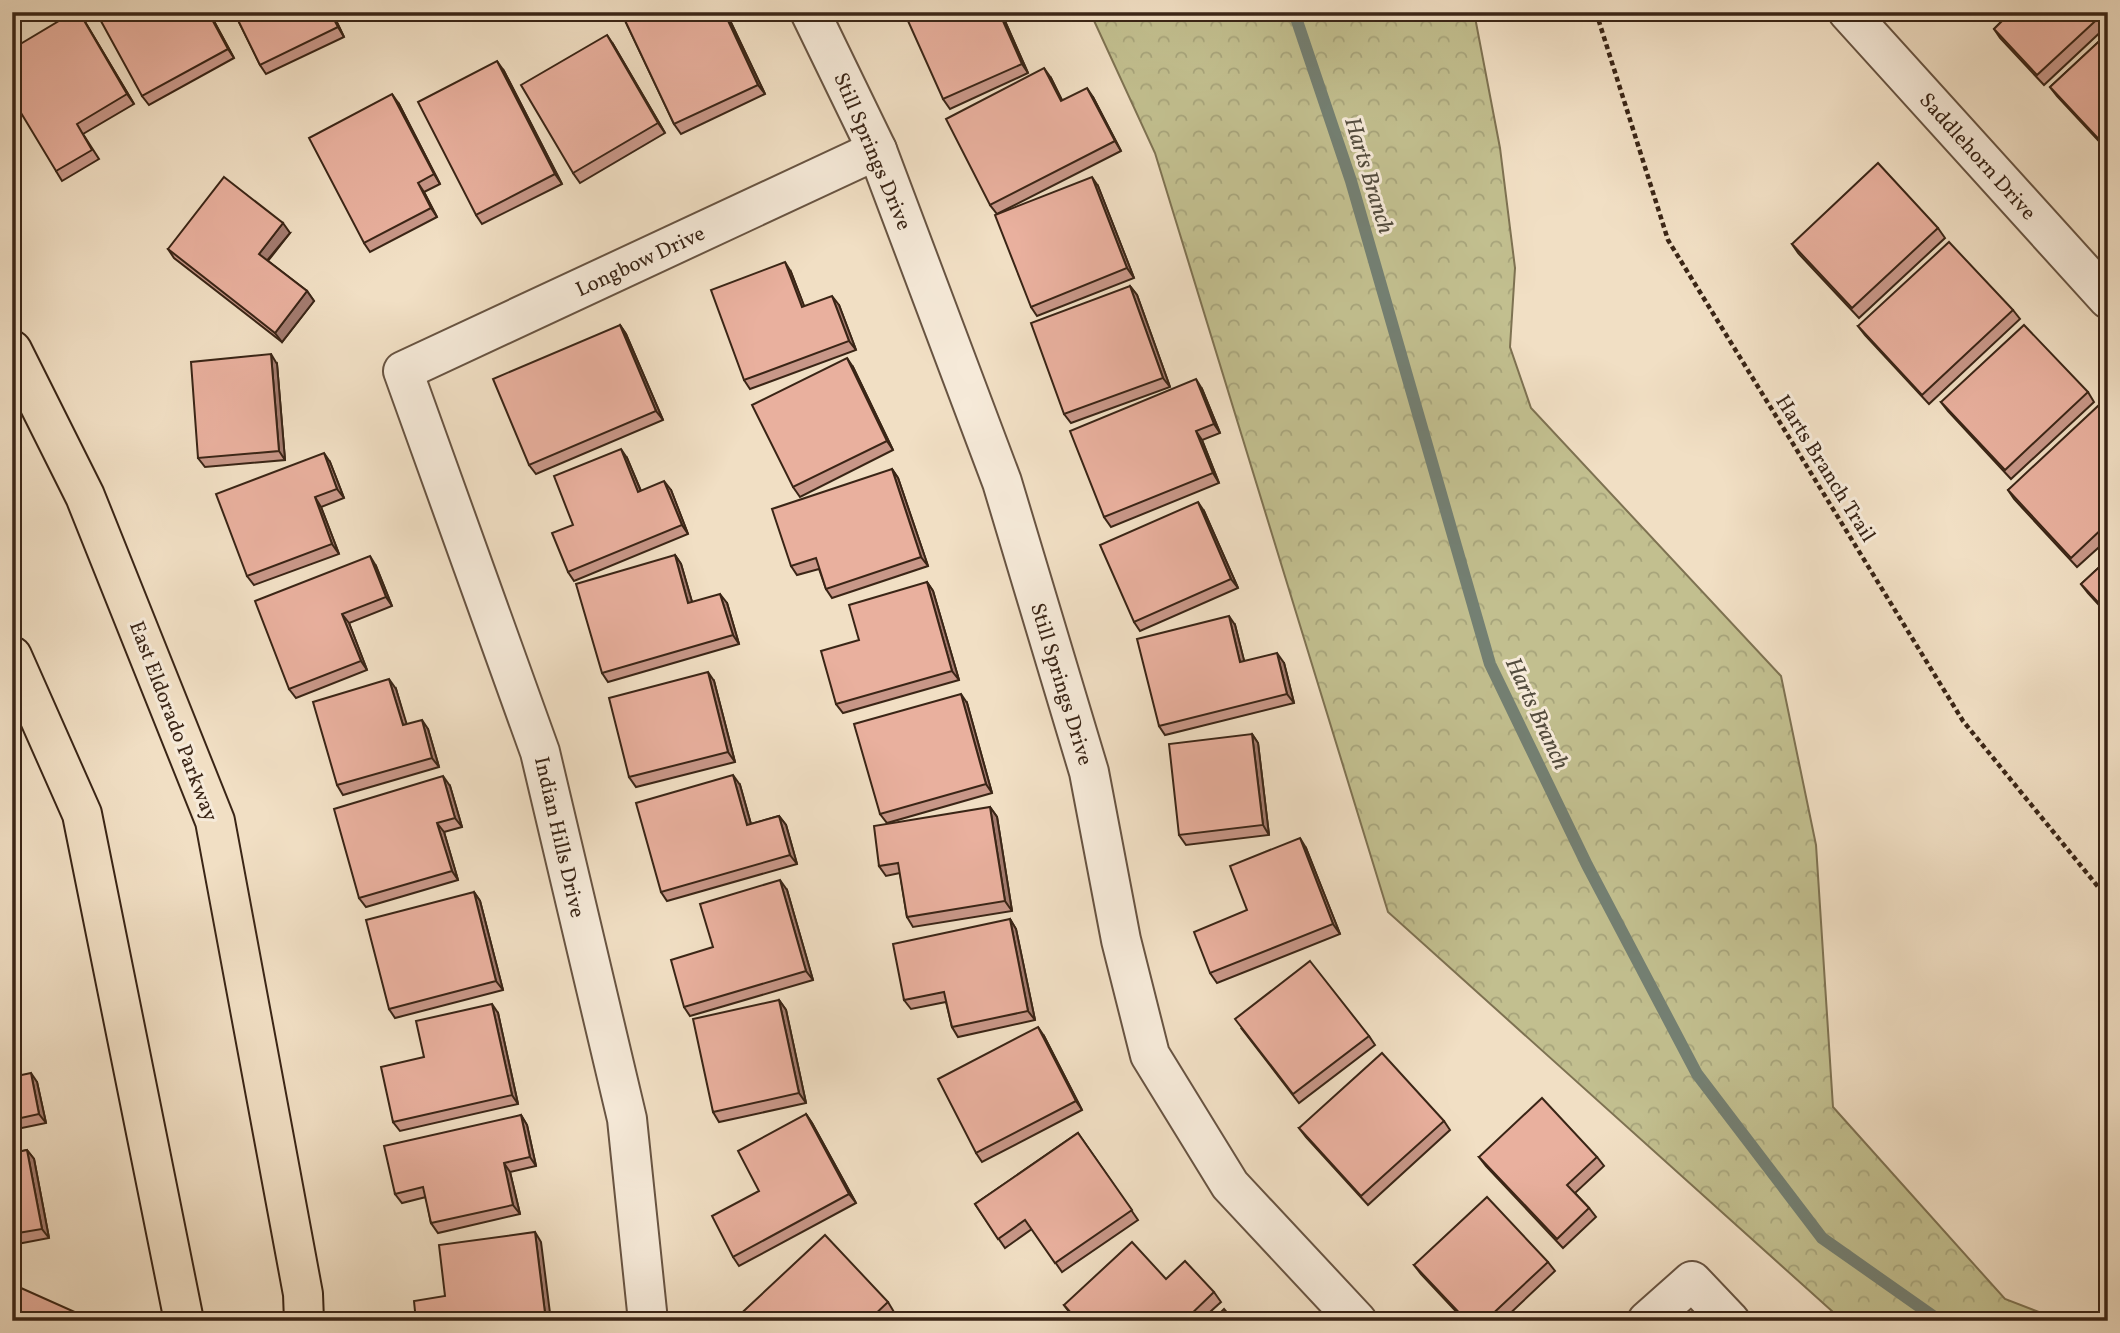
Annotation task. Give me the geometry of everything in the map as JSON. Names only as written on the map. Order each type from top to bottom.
[{"type":"main road","name":"East Eldorado Parkway","points":[[12,350],[85,496],[215,821],[303,1294],[304,1321]]},
{"type":"main road","points":[[12,656],[82,814],[184,1321]]},
{"type":"street","name":"Still Springs Drive","points":[[810,12],[877,150],[1006,496],[1089,772],[1121,940],[1150,1055],[1230,1185],[1357,1321]]},
{"type":"street","name":"Saddlehorn Drive","points":[[1848,12],[2108,299]]},
{"type":"street","name":"Longbow Drive","points":[[403,372],[877,150]]},
{"type":"street","name":"Indian Hills Drive","points":[[403,372],[540,752],[627,1119],[648,1321]]},
{"type":"street","points":[[1647,1321],[1692,1281],[1730,1321]]},
{"type":"path","name":"Harts Branch Trail","points":[[1596,12],[1668,240],[1963,721],[2108,899]]},
{"type":"green space","points":[[1090,12],[1474,12],[1500,148],[1515,268],[1510,347],[1531,408],[1781,676],[1816,845],[1833,1107],[2005,1299],[2062,1321],[1843,1321],[1388,912],[1155,153]]},
{"type":"building","points":[[74,12],[79,12],[127,94],[77,124],[92,150],[56,171],[12,98],[12,49]]},
{"type":"building","points":[[96,12],[208,12],[228,49],[142,96]]},
{"type":"building","points":[[234,12],[330,12],[338,27],[260,65]]},
{"type":"building","points":[[621,12],[724,12],[758,85],[674,124]]},
{"type":"building","points":[[904,12],[999,12],[1022,64],[943,99]]},
{"type":"building","points":[[2011,12],[2105,12],[2037,75],[1994,29]]},
{"type":"building","points":[[2108,33],[2108,149],[2050,87]]},
{"type":"building","points":[[607,35],[658,123],[573,173],[521,85]]},
{"type":"building","points":[[497,61],[555,174],[476,215],[418,102]]},
{"type":"building","points":[[1044,68],[1061,101],[1087,88],[1115,141],[990,205],[946,119]]},
{"type":"building","points":[[392,94],[434,174],[418,183],[431,208],[364,243],[309,138]]},
{"type":"building","points":[[1878,163],[1938,228],[1852,308],[1792,244]]},
{"type":"building","points":[[224,177],[283,223],[259,254],[307,291],[275,333],[168,249]]},
{"type":"building","points":[[1092,177],[1127,268],[1031,307],[995,215]]},
{"type":"building","points":[[1949,242],[2013,310],[1922,395],[1858,326]]},
{"type":"building","points":[[785,262],[802,307],[832,296],[849,341],[744,380],[711,290]]},
{"type":"building","points":[[1130,286],[1163,378],[1064,414],[1031,323]]},
{"type":"building","points":[[620,325],[656,411],[529,465],[493,379]]},
{"type":"building","points":[[2024,325],[2088,392],[2005,470],[1941,402]]},
{"type":"building","points":[[271,354],[279,451],[198,458],[191,362]]},
{"type":"building","points":[[847,358],[887,441],[793,487],[752,405]]},
{"type":"building","points":[[1196,379],[1214,424],[1196,431],[1213,473],[1104,517],[1070,431]]},
{"type":"building","points":[[2098,406],[2108,416],[2108,523],[2071,558],[2008,490]]},
{"type":"building","points":[[621,449],[638,492],[664,481],[682,525],[568,572],[552,533],[573,525],[554,476]]},
{"type":"building","points":[[324,453],[337,489],[315,497],[332,544],[247,576],[216,494]]},
{"type":"building","points":[[892,469],[921,557],[826,589],[816,558],[791,566],[772,509]]},
{"type":"building","points":[[1198,502],[1231,579],[1134,622],[1100,545]]},
{"type":"building","points":[[675,555],[688,603],[720,594],[733,635],[602,673],[576,584]]},
{"type":"building","points":[[370,556],[386,597],[342,614],[361,661],[289,689],[255,601]]},
{"type":"building","points":[[2108,559],[2108,613],[2081,584]]},
{"type":"building","points":[[927,582],[952,671],[836,704],[821,651],[859,640],[849,605]]},
{"type":"building","points":[[1229,616],[1240,662],[1277,653],[1287,694],[1159,726],[1137,639]]},
{"type":"building","points":[[708,672],[728,752],[629,777],[609,698]]},
{"type":"building","points":[[389,679],[403,725],[422,720],[432,758],[337,785],[313,702]]},
{"type":"building","points":[[961,694],[986,784],[880,814],[854,724]]},
{"type":"building","points":[[1252,734],[1263,825],[1179,835],[1169,744]]},
{"type":"building","points":[[733,775],[747,825],[779,816],[790,855],[661,892],[636,803]]},
{"type":"building","points":[[443,776],[455,818],[437,823],[452,871],[359,898],[334,809]]},
{"type":"building","points":[[990,807],[1005,901],[907,917],[898,863],[879,866],[874,826]]},
{"type":"building","points":[[1300,838],[1333,924],[1210,973],[1194,932],[1247,910],[1230,866]]},
{"type":"building","points":[[780,880],[806,971],[684,1007],[671,960],[713,947],[700,904]]},
{"type":"building","points":[[474,892],[496,981],[389,1009],[366,920]]},
{"type":"building","points":[[1010,919],[1028,1011],[952,1027],[944,992],[904,1000],[893,944]]},
{"type":"building","points":[[1310,961],[1369,1036],[1293,1094],[1235,1019]]},
{"type":"building","points":[[779,1000],[799,1093],[713,1112],[693,1019]]},
{"type":"building","points":[[492,1004],[512,1095],[393,1122],[381,1067],[424,1057],[416,1021]]},
{"type":"building","points":[[1038,1027],[1076,1101],[976,1153],[938,1079]]},
{"type":"building","points":[[1382,1053],[1444,1121],[1361,1196],[1299,1128]]},
{"type":"building","points":[[31,1073],[39,1114],[12,1120],[12,1077]]},
{"type":"building","points":[[1542,1098],[1597,1157],[1567,1185],[1589,1208],[1557,1239],[1479,1157]]},
{"type":"building","points":[[806,1114],[849,1194],[733,1257],[712,1216],[759,1191],[738,1151]]},
{"type":"building","points":[[521,1115],[530,1157],[504,1163],[513,1205],[431,1223],[423,1187],[395,1194],[384,1146]]},
{"type":"building","points":[[1078,1133],[1132,1210],[1055,1263],[1025,1220],[998,1239],[975,1204]]},
{"type":"building","points":[[27,1150],[42,1229],[12,1234],[12,1153]]},
{"type":"building","points":[[1487,1197],[1548,1262],[1485,1321],[1467,1321],[1414,1265]]},
{"type":"building","points":[[535,1232],[546,1321],[416,1321],[414,1301],[445,1296],[439,1245]]},
{"type":"building","points":[[825,1235],[888,1302],[868,1321],[733,1321]]},
{"type":"building","points":[[1132,1242],[1166,1279],[1185,1261],[1214,1292],[1184,1321],[1078,1321],[1064,1305]]},
{"type":"building","points":[[12,1284],[77,1313],[73,1321],[12,1321]]},
{"type":"building","points":[[1224,1309],[1234,1321],[1212,1321]]},
{"type":"waterway","name":"Harts Branch","points":[[1294,12],[1351,181],[1490,664],[1587,865],[1697,1074],[1822,1238],[1940,1321]]}]
